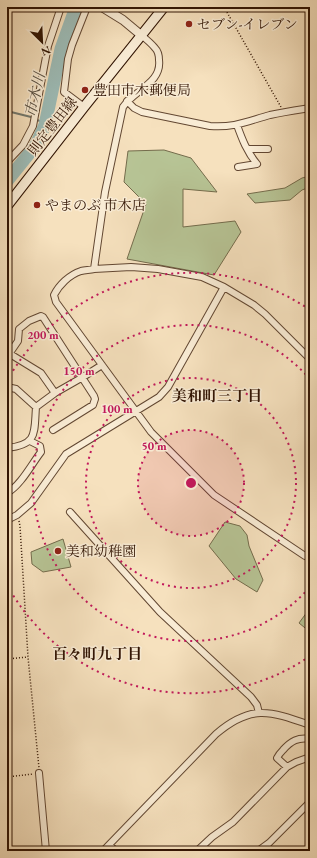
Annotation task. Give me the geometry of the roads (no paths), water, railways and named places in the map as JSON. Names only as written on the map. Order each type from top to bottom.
[{"type":"main road","name":"則定豊田線","points":[[8,201],[164,7]]},
{"type":"street","points":[[7,162],[23,145],[33,126],[48,46],[62,7]]},
{"type":"street","points":[[84,107],[64,92],[68,59],[87,7]]},
{"type":"street","points":[[94,269],[105,192],[123,107],[127,101],[154,79],[159,68],[159,57],[156,50],[123,20],[102,7]]},
{"type":"street","points":[[127,101],[134,108],[142,112],[218,127],[238,125],[284,112],[310,108]]},
{"type":"street","points":[[238,125],[244,144],[257,164],[238,167]]},
{"type":"street","points":[[248,149],[268,149]]},
{"type":"street","points":[[310,359],[265,314],[246,300],[224,287],[202,277],[158,269],[131,267],[94,269],[81,271],[74,274],[57,287],[54,295],[56,302],[151,432],[214,495],[305,556],[310,557]]},
{"type":"street","points":[[7,520],[17,515],[31,503],[66,454],[159,397],[168,387],[224,287]]},
{"type":"street","points":[[53,430],[93,405],[95,399],[83,378],[41,316],[29,321],[19,329],[18,341],[9,355],[41,373],[55,393]]},
{"type":"street","points":[[7,448],[21,446],[30,441],[34,434],[36,407],[55,393],[83,378],[102,365]]},
{"type":"street","points":[[7,387],[16,389],[36,407]]},
{"type":"street","points":[[7,493],[16,487],[41,452],[40,446],[30,441]]},
{"type":"street","points":[[70,512],[160,612],[251,697],[257,705],[259,713]]},
{"type":"street","points":[[103,851],[216,734],[242,716],[266,712],[310,725]]},
{"type":"street","points":[[287,767],[277,758],[278,755],[289,743],[295,740],[304,738],[310,740]]},
{"type":"street","points":[[197,851],[212,837],[233,822],[287,767],[310,757]]},
{"type":"street","points":[[39,774],[46,851]]},
{"type":"street","points":[[258,851],[269,843],[310,802]]},
{"type":"street","points":[[109,845],[116,851]]},
{"type":"waterway","name":"市木川","points":[[7,181],[36,145],[45,125],[61,49],[76,7]]},
{"type":"waterway","points":[[7,111],[35,118],[45,125]]},
{"type":"place","name":"セブン-イレブン","points":[[189,24]]},
{"type":"place","name":"豊田市木郵便局","points":[[85,90]]},
{"type":"place","name":"やまのぶ 市木店","points":[[37,205]]},
{"type":"place","name":"美和幼稚園","points":[[58,551]]},
{"type":"district","name":"美和町三丁目","points":[[217,396]]},
{"type":"district","name":"百々町九丁目","points":[[97,654]]}]
